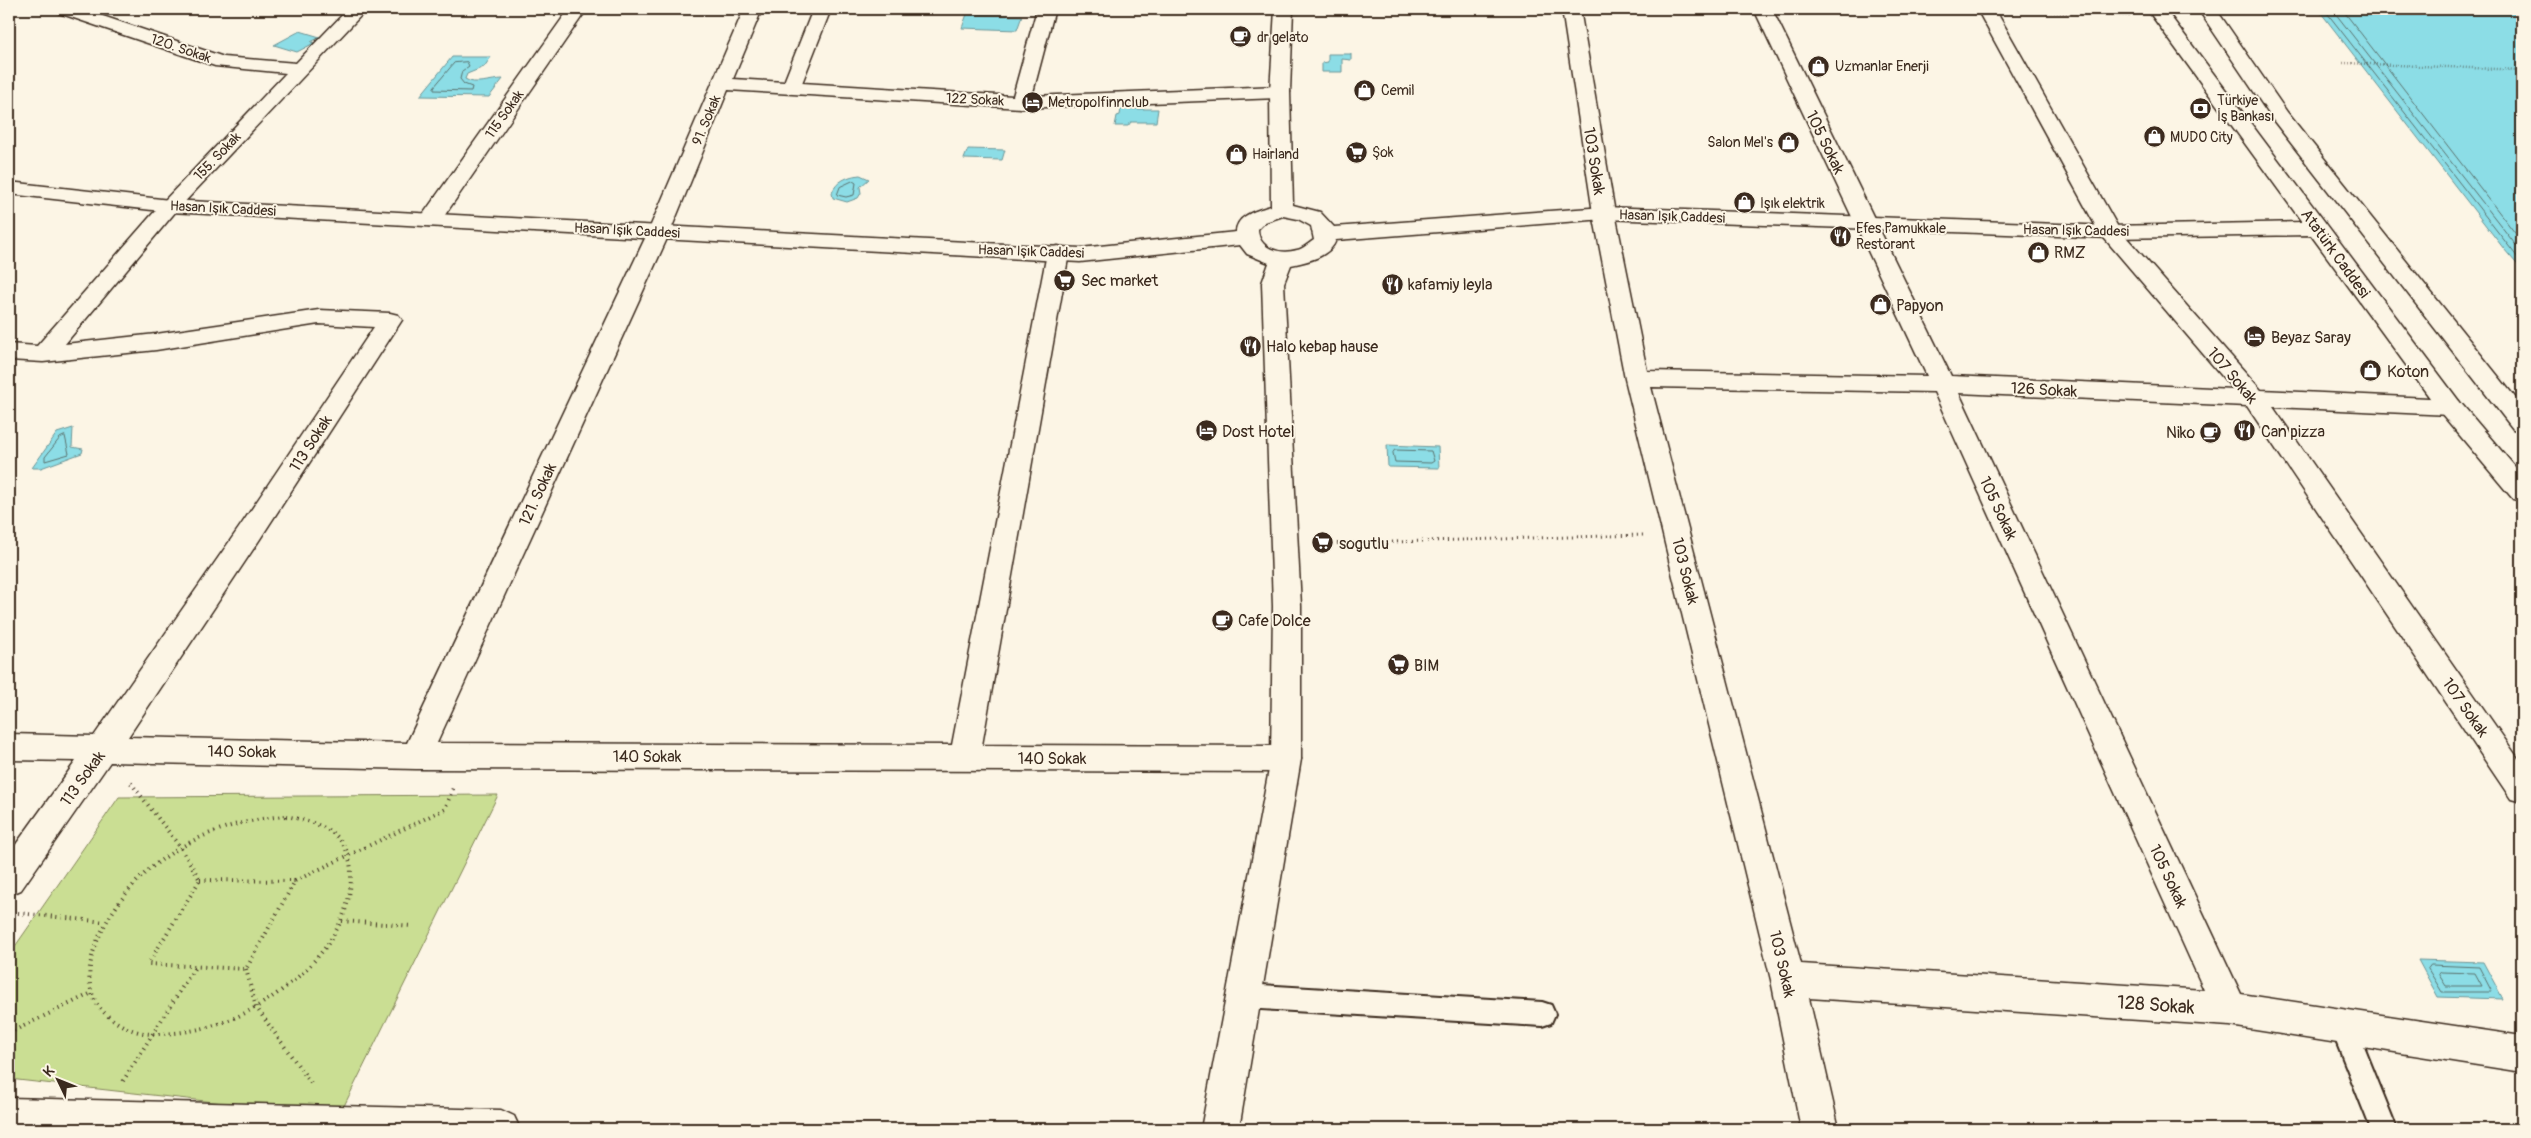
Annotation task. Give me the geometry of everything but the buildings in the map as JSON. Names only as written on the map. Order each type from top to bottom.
[{"type":"street","name":"120. Sokak","points":[[65,9],[222,62],[301,68]]},
{"type":"street","name":"155. Sokak","points":[[43,354],[170,206],[358,9]]},
{"type":"street","name":"115 Sokak","points":[[430,220],[578,9]]},
{"type":"street","name":"91. Sokak","points":[[659,232],[753,9]]},
{"type":"street","points":[[790,88],[822,9]]},
{"type":"street","points":[[1021,102],[1046,9]]},
{"type":"street","points":[[1282,210],[1280,92],[1284,9]]},
{"type":"street","name":"103 Sokak","points":[[1571,9],[1604,213],[1637,379],[1788,980],[1820,1129]]},
{"type":"street","name":"105 Sokak","points":[[1763,9],[1942,384],[2230,1009]]},
{"type":"street","name":"107 Sokak","points":[[1986,9],[2110,232],[2254,398],[2522,789]]},
{"type":"street","points":[[2207,9],[2280,116],[2522,423]]},
{"type":"street","name":"Atatürk Caddesi","points":[[2159,13],[2450,407],[2522,492]]},
{"type":"street","name":"122 Sokak","points":[[721,84],[1021,102],[1280,92]]},
{"type":"street","name":"Hasan Işık Caddesi","points":[[9,188],[170,206],[1080,254],[1245,238]]},
{"type":"street","points":[[1282,210],[1295,211],[1317,219],[1324,226],[1327,234],[1325,242],[1308,255],[1282,259],[1258,252],[1250,246],[1245,238],[1246,230],[1258,217],[1282,210]]},
{"type":"street","name":"Hasan Işık Caddesi","points":[[1327,234],[1604,213],[2110,232],[2317,228]]},
{"type":"street","name":"121. Sokak","points":[[416,756],[659,232]]},
{"type":"street","points":[[965,757],[1058,253]]},
{"type":"street","points":[[1220,1129],[1286,759],[1284,545],[1273,283],[1282,259]]},
{"type":"street","name":"113 Sokak","points":[[9,352],[43,354],[156,342],[319,316],[390,320],[303,455],[104,748],[9,880]]},
{"type":"street","name":"126 Sokak","points":[[1637,379],[1942,384],[2450,407]]},
{"type":"street","name":"140 Sokak","points":[[9,747],[416,756],[1286,759]]},
{"type":"street","name":"128 Sokak","points":[[1788,980],[2230,1009],[2522,1054]]},
{"type":"street","points":[[9,1116],[501,1129]]},
{"type":"lane","points":[[1244,996],[1542,1014]]},
{"type":"lane","points":[[2343,1026],[2384,1129]]},
{"type":"path","points":[[2015,10],[2159,13]]},
{"type":"path","points":[[2343,63],[2522,70]]},
{"type":"path","points":[[1284,545],[1676,534]]},
{"type":"path","points":[[104,748],[181,848],[200,880]]},
{"type":"path","points":[[200,880],[294,882],[444,809],[466,756]]},
{"type":"path","points":[[286,816],[314,822],[336,834],[350,855],[353,885],[342,921],[321,952],[292,982],[256,1007],[221,1023],[185,1033],[152,1034],[124,1028],[104,1014],[92,993],[90,960],[105,922],[125,894],[144,875],[181,848],[217,830],[252,819],[286,816]]},
{"type":"path","points":[[200,880],[148,964],[246,969]]},
{"type":"path","points":[[294,882],[246,969],[256,1007],[340,1125]]},
{"type":"path","points":[[9,912],[105,922]]},
{"type":"path","points":[[342,921],[413,926]]},
{"type":"path","points":[[100,1119],[195,967]]},
{"type":"path","points":[[9,1033],[92,993]]},
{"type":"green space","points":[[498,795],[339,1116],[9,1079],[9,955],[119,797]]},
{"type":"water","points":[[2318,9],[2522,9],[2522,270],[2504,249]]},
{"type":"water","points":[[967,14],[1022,16],[1017,30],[962,28]]},
{"type":"water","points":[[300,31],[320,37],[311,42],[314,43],[297,52],[274,45]]},
{"type":"water","points":[[1328,54],[1351,54],[1351,60],[1342,59],[1342,72],[1322,72],[1322,63],[1328,62]]},
{"type":"water","points":[[452,57],[491,57],[484,67],[467,74],[465,79],[478,82],[503,79],[489,97],[420,96]]},
{"type":"water","points":[[1121,109],[1158,109],[1156,122],[1131,122],[1128,126],[1115,126]]},
{"type":"water","points":[[968,149],[1005,150],[1002,160],[964,159]]},
{"type":"water","points":[[860,175],[869,179],[860,187],[861,193],[858,198],[847,202],[833,198],[832,193],[839,182]]},
{"type":"water","points":[[73,428],[72,447],[83,449],[82,453],[41,468],[32,468],[57,433]]},
{"type":"water","points":[[1387,445],[1438,447],[1439,468],[1388,467]]},
{"type":"water","points":[[2418,960],[2483,962],[2503,999],[2438,997]]},
{"type":"place","name":"dr gelato","points":[[1241,37]]},
{"type":"place","name":"Uzmanlar Enerji","points":[[1819,66]]},
{"type":"place","name":"Cemil","points":[[1365,90]]},
{"type":"place","name":"Metropolfinnclub","points":[[1032,102]]},
{"type":"place","name":"Türkiye İş Bankası","points":[[2201,108]]},
{"type":"place","name":"MUDO City","points":[[2154,137]]},
{"type":"place","name":"Salon Mel's","points":[[1789,142]]},
{"type":"place","name":"Şok","points":[[1356,152]]},
{"type":"place","name":"Hairland","points":[[1236,154]]},
{"type":"place","name":"Işık elektrik","points":[[1744,203]]},
{"type":"place","name":"Efes Pamukkale Restorant","points":[[1840,236]]},
{"type":"place","name":"RMZ","points":[[2038,252]]},
{"type":"place","name":"Sec market","points":[[1065,280]]},
{"type":"place","name":"kafamiy leyla","points":[[1392,284]]},
{"type":"place","name":"Papyon","points":[[1880,305]]},
{"type":"place","name":"Beyaz Saray","points":[[2255,337]]},
{"type":"place","name":"Halo kebap hause","points":[[1250,346]]},
{"type":"place","name":"Koton","points":[[2371,371]]},
{"type":"place","name":"Dost Hotel","points":[[1206,431]]},
{"type":"place","name":"Can pizza","points":[[2245,431]]},
{"type":"place","name":"Niko","points":[[2211,432]]},
{"type":"place","name":"sogutlu","points":[[1323,543]]},
{"type":"place","name":"Cafe Dolce","points":[[1222,620]]},
{"type":"place","name":"BIM","points":[[1398,665]]}]
